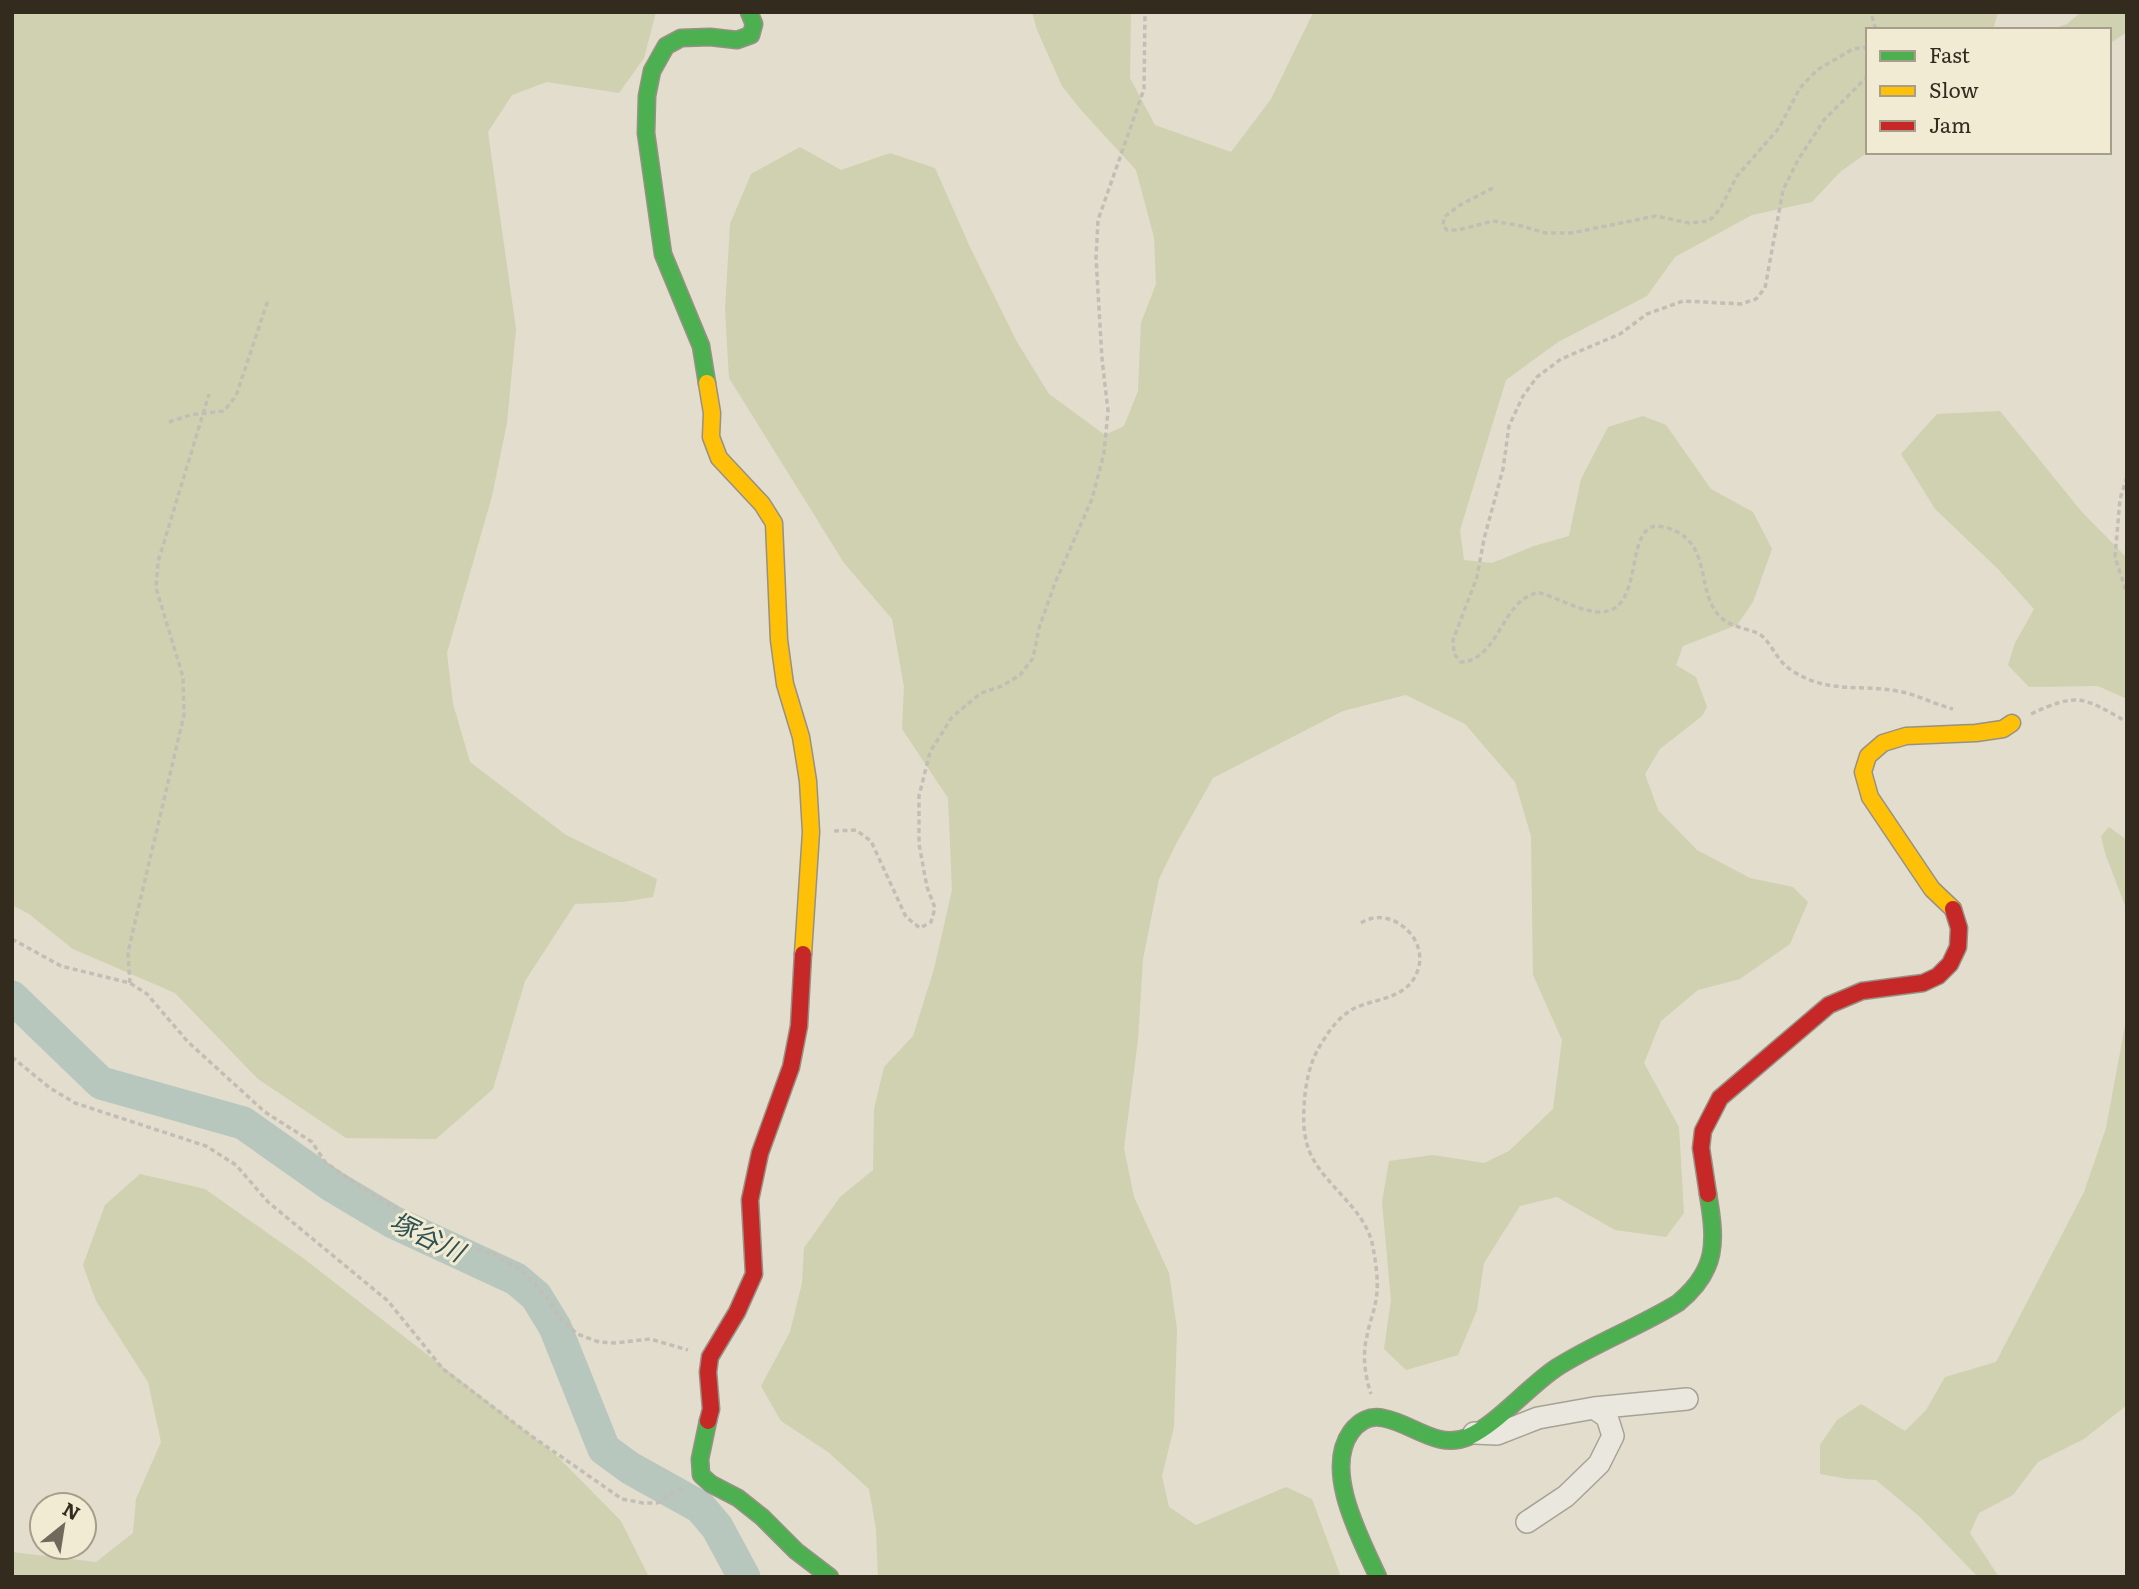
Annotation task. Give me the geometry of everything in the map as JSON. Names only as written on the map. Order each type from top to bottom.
[{"type":"street","points":[[748,12],[754,24],[751,35],[737,40],[681,38],[666,46],[652,71],[647,96],[646,133],[663,254],[701,346],[712,413],[710,437],[719,458],[762,504],[774,523],[779,640],[785,684],[801,737],[808,781],[811,832],[799,1026],[791,1067],[760,1153],[750,1200],[754,1274],[737,1312],[710,1357],[708,1372],[711,1409],[700,1460],[701,1475],[754,1510],[796,1551],[830,1577]]},
{"type":"street","points":[[1378,1577],[1349,1506],[1339,1471],[1340,1450],[1349,1431],[1361,1420],[1378,1416],[1443,1441],[1464,1439],[1565,1362],[1682,1302],[1704,1277],[1712,1253],[1712,1228],[1702,1152],[1703,1131],[1709,1114],[1720,1098],[1829,1005],[1862,992],[1923,983],[1938,976],[1950,964],[1958,947],[1959,928],[1953,909],[1932,889],[1870,797],[1863,772],[1868,756],[1883,743],[1906,736],[1976,733],[2003,729],[2012,723]]},
{"type":"street","points":[[1474,1433],[1497,1434],[1538,1419],[1594,1408],[1687,1399]]},
{"type":"street","points":[[1527,1522],[1566,1496],[1599,1464],[1613,1436],[1607,1417],[1594,1408]]},
{"type":"path","points":[[811,832],[856,830],[871,841],[906,917],[920,929],[931,922],[935,908],[927,887],[919,832],[919,796],[930,752],[952,717],[981,693],[1020,676],[1032,658],[1047,606],[1092,499],[1104,453],[1108,411],[1096,258],[1098,220],[1144,89],[1145,12]]},
{"type":"path","points":[[1872,16],[1875,28]]},
{"type":"path","points":[[1493,188],[1460,205],[1444,217],[1443,226],[1447,230],[1458,230],[1493,222],[1546,233],[1571,233],[1656,216],[1689,223],[1709,221],[1720,209],[1737,176],[1779,128],[1800,88],[1817,70],[1853,49],[1866,47]]},
{"type":"path","points":[[1866,78],[1824,120],[1783,190],[1765,288],[1756,299],[1741,304],[1683,301],[1647,314],[1620,334],[1560,359],[1537,377],[1522,396],[1509,426],[1503,469],[1477,577],[1453,640],[1454,654],[1461,662],[1471,662],[1485,650],[1521,600],[1537,592],[1599,612],[1617,607],[1629,591],[1638,544],[1646,531],[1660,526],[1681,532],[1694,546],[1712,606],[1722,619],[1762,636],[1774,655],[1796,673],[1843,689],[1896,690],[1960,711]]},
{"type":"path","points":[[169,422],[190,415],[224,411],[236,396],[268,300]]},
{"type":"path","points":[[131,983],[128,952],[184,715],[183,677],[156,588],[158,562],[209,394]]},
{"type":"path","points":[[2127,477],[2120,499],[2115,557],[2127,594]]},
{"type":"path","points":[[2012,723],[2063,700],[2080,698],[2127,722]]},
{"type":"path","points":[[1361,923],[1370,917],[1384,917],[1397,922],[1408,930],[1417,946],[1419,965],[1411,981],[1394,996],[1356,1007],[1342,1017],[1331,1030],[1308,1072],[1303,1118],[1305,1138],[1311,1156],[1365,1225],[1372,1244],[1378,1284],[1364,1361],[1378,1416]]},
{"type":"path","points":[[12,939],[61,966],[131,983],[147,994],[188,1042],[265,1112],[312,1142],[325,1162],[407,1215],[495,1255],[525,1273],[560,1318],[578,1334],[599,1342],[650,1339],[710,1357]]},
{"type":"path","points":[[12,1056],[50,1088],[75,1102],[206,1146],[236,1165],[268,1202],[388,1301],[443,1368],[472,1393],[622,1499],[657,1503],[686,1485]]},
{"type":"green space","points":[[12,12],[656,12],[644,58],[619,93],[547,82],[512,95],[488,132],[516,329],[507,423],[492,496],[447,653],[453,704],[470,762],[566,835],[657,879],[653,897],[623,902],[575,904],[525,981],[493,1089],[436,1139],[346,1138],[258,1079],[175,993],[73,949],[29,914],[12,905]]},
{"type":"green space","points":[[1032,12],[1131,12],[1130,78],[1155,125],[1231,152],[1271,99],[1312,15],[1311,12],[1998,12],[1994,28],[1866,28],[1866,153],[1840,172],[1812,202],[1752,215],[1675,257],[1647,296],[1558,342],[1506,380],[1460,530],[1464,560],[1492,563],[1534,546],[1569,536],[1581,479],[1608,427],[1643,416],[1666,425],[1711,489],[1753,512],[1772,549],[1753,602],[1737,625],[1683,646],[1676,665],[1696,677],[1707,707],[1702,716],[1660,749],[1645,774],[1658,810],[1697,850],[1750,878],[1793,887],[1808,902],[1790,944],[1740,979],[1698,990],[1661,1021],[1644,1063],[1679,1127],[1684,1213],[1666,1237],[1615,1230],[1557,1197],[1520,1206],[1484,1263],[1477,1310],[1458,1355],[1406,1370],[1384,1349],[1391,1300],[1382,1202],[1389,1161],[1433,1155],[1484,1163],[1509,1151],[1553,1109],[1562,1040],[1533,975],[1531,836],[1515,782],[1465,724],[1406,695],[1343,711],[1213,778],[1159,879],[1143,959],[1138,1040],[1124,1148],[1134,1197],[1169,1273],[1177,1329],[1174,1427],[1162,1476],[1169,1507],[1196,1525],[1286,1487],[1312,1499],[1341,1577],[878,1577],[876,1529],[869,1489],[828,1452],[781,1421],[761,1386],[790,1332],[802,1283],[804,1248],[840,1197],[873,1170],[874,1109],[884,1067],[913,1036],[934,969],[952,890],[948,798],[902,729],[904,687],[892,619],[844,563],[729,378],[725,310],[730,224],[751,174],[800,147],[841,170],[890,153],[935,168],[1017,342],[1049,394],[1105,435],[1124,426],[1138,391],[1141,323],[1156,284],[1154,237],[1136,170],[1062,86],[1037,30]]},
{"type":"green space","points":[[2081,12],[2127,12],[2127,32],[2111,43],[2111,28],[2056,28],[2067,24]]},
{"type":"green space","points":[[2000,411],[2081,511],[2127,558],[2127,699],[2098,686],[2029,687],[2008,665],[2015,643],[2034,609],[1997,568],[1935,509],[1901,454],[1937,414]]},
{"type":"green space","points":[[2109,827],[2127,840],[2127,911],[2101,836]]},
{"type":"green space","points":[[2127,1015],[2127,1405],[2084,1439],[2038,1462],[2013,1495],[1979,1513],[1970,1533],[1999,1577],[1978,1577],[1919,1516],[1876,1480],[1820,1474],[1820,1445],[1837,1420],[1861,1404],[1905,1431],[1926,1410],[1945,1377],[1996,1362],[2084,1192],[2106,1128]]},
{"type":"green space","points":[[140,1174],[205,1189],[303,1258],[555,1454],[621,1521],[649,1577],[12,1577],[12,1552],[28,1554],[28,1561],[96,1562],[133,1533],[136,1499],[161,1442],[148,1382],[96,1301],[83,1265],[105,1205]]},
{"type":"waterway","name":"塚谷川","points":[[12,997],[101,1083],[243,1123],[331,1185],[393,1222],[516,1279],[536,1296],[555,1327],[604,1449],[630,1468],[700,1507],[717,1527],[744,1577]]},
{"type":"traffic: fast","points":[[707,383],[701,346],[663,254],[646,133],[647,96],[652,71],[666,46],[681,38],[737,40],[751,35],[754,24],[749,12]]},
{"type":"traffic: fast","points":[[1378,1577],[1355,1525],[1343,1485],[1343,1448],[1354,1428],[1365,1420],[1378,1417],[1435,1438],[1457,1440],[1468,1437],[1490,1424],[1556,1368],[1678,1303],[1701,1279],[1711,1254],[1713,1241],[1708,1194]]},
{"type":"traffic: fast","points":[[708,1421],[700,1459],[701,1475],[711,1484],[738,1498],[762,1517],[796,1551],[830,1577]]},
{"type":"traffic: slow","points":[[707,383],[712,413],[711,437],[719,458],[762,504],[774,523],[779,640],[785,684],[801,737],[808,781],[811,832],[803,954]]},
{"type":"traffic: slow","points":[[1953,909],[1932,889],[1870,797],[1863,772],[1868,756],[1883,743],[1906,736],[1976,733],[2003,729],[2012,723]]},
{"type":"traffic: jam","points":[[1708,1194],[1701,1148],[1703,1131],[1720,1098],[1829,1005],[1862,991],[1923,983],[1938,976],[1950,964],[1958,947],[1959,928],[1953,909]]},
{"type":"traffic: jam","points":[[708,1421],[711,1409],[708,1372],[710,1357],[737,1312],[754,1274],[750,1200],[760,1153],[791,1067],[799,1026],[803,954]]}]
